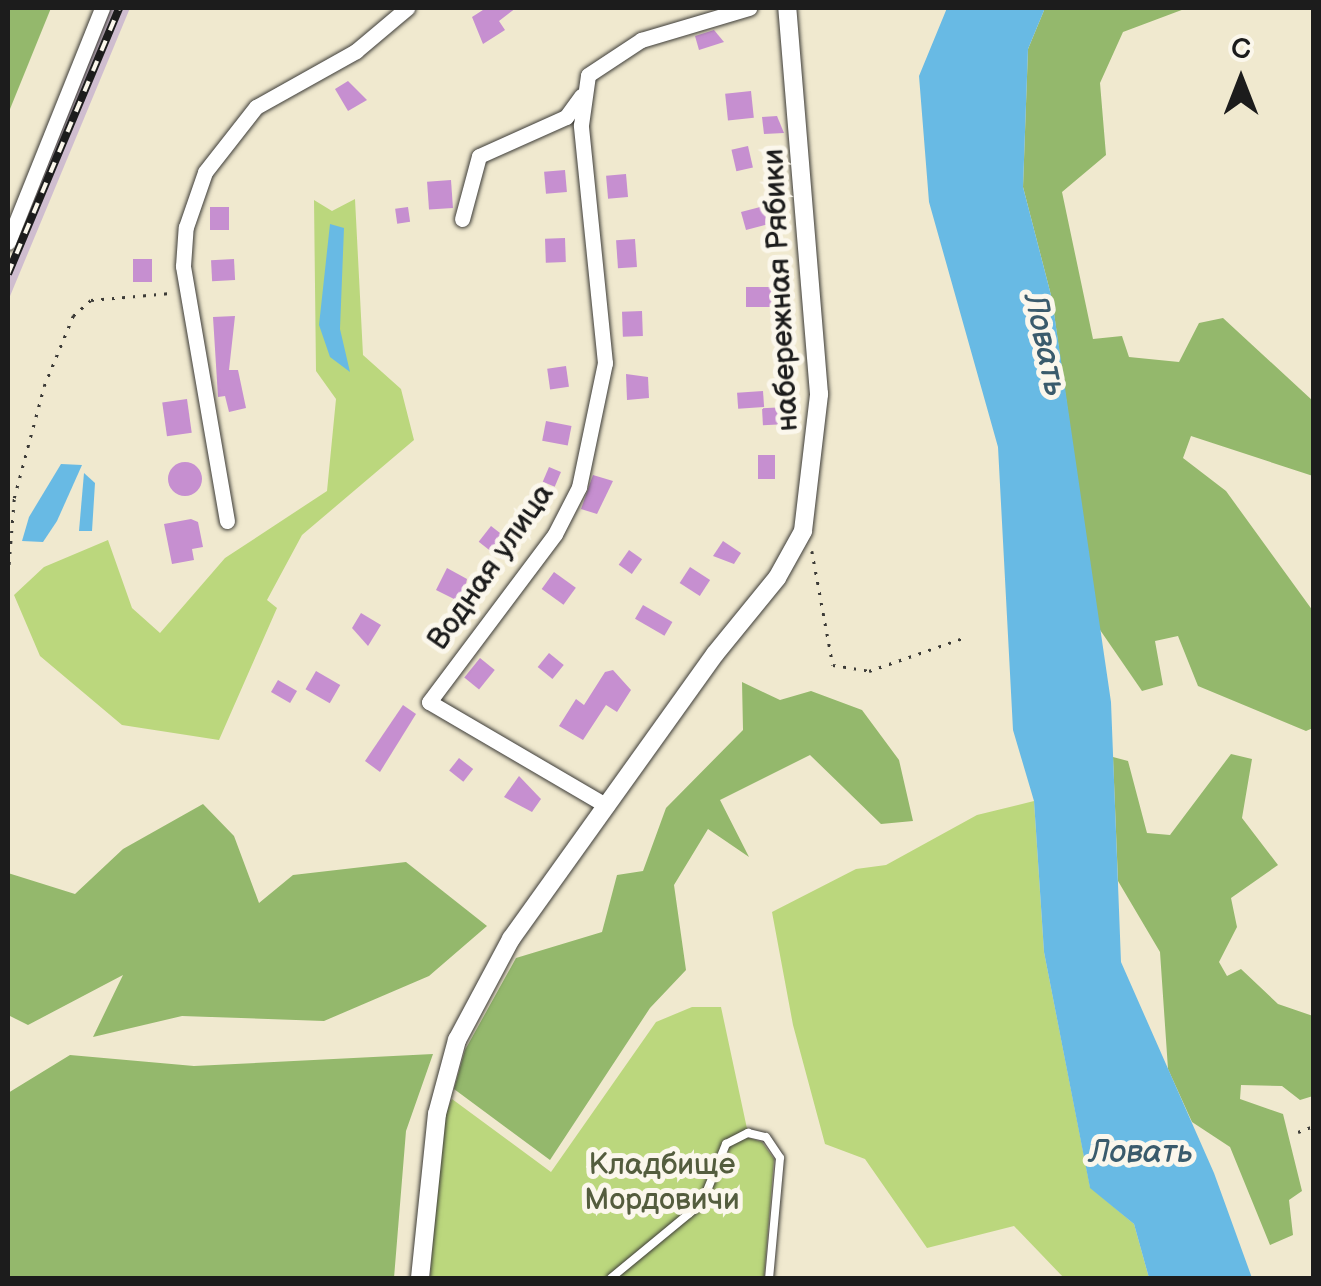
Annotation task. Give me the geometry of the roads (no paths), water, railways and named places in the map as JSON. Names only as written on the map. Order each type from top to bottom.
[{"type":"street","points":[[8,242],[102,8]]},
{"type":"street","points":[[227,521],[187,290],[186,226],[205,172],[230,133],[256,107],[356,51],[406,8]]},
{"type":"street","points":[[462,220],[479,156],[566,117],[581,96],[588,75],[606,58],[641,40],[749,8]]},
{"type":"street","name":"набережная Рябики","points":[[420,1278],[437,1114],[457,1040],[511,939],[778,578],[803,531],[819,394],[787,8]]},
{"type":"street","name":"Водная улица","points":[[581,96],[605,363],[580,487],[554,534],[429,702],[606,806]]},
{"type":"lane","points":[[611,1278],[702,1202],[726,1144],[748,1133],[766,1137],[780,1158],[769,1278]]},
{"type":"water","name":"Ловать","points":[[947,8],[1045,8],[1028,49],[1023,187],[1052,299],[1111,702],[1121,962],[1214,1173],[1252,1278],[1149,1278],[1134,1224],[1090,1188],[1044,952],[1034,801],[1013,730],[998,447],[929,202],[919,76]]},
{"type":"water","points":[[330,224],[344,228],[340,329],[350,372],[330,357],[319,325]]},
{"type":"water","points":[[61,464],[82,465],[57,521],[43,542],[22,541],[29,517]]},
{"type":"water","points":[[84,473],[95,483],[92,531],[79,531]]},
{"type":"railway","points":[[8,274],[119,8]]},
{"type":"park label","name":"Кладбище Мордовичи","points":[[662,1182]]}]
